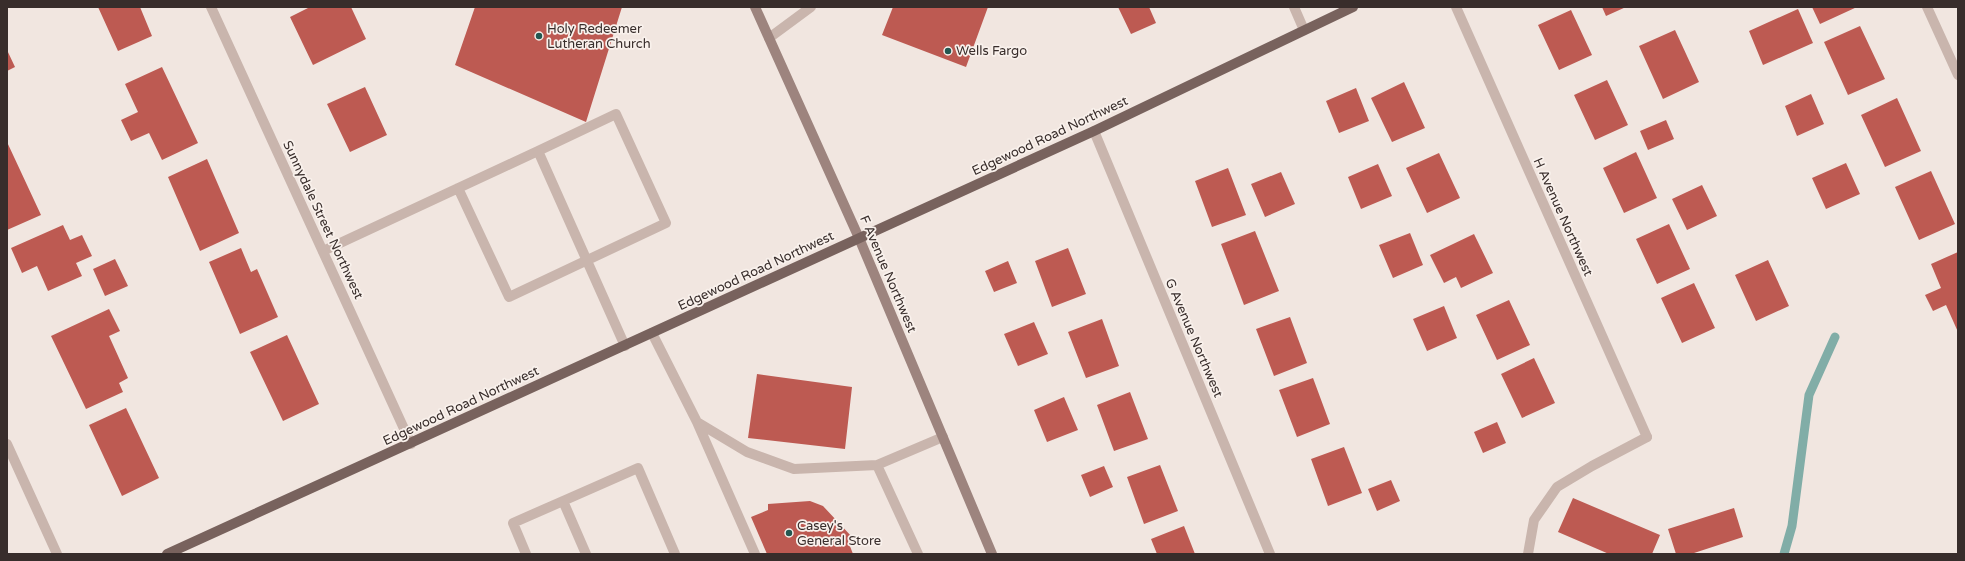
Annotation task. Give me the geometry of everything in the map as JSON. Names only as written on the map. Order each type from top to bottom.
[{"type":"main road","name":"F Avenue Northwest","points":[[755,7],[859,238],[992,554]]},
{"type":"main road","name":"Edgewood Road Northwest","points":[[167,554],[411,444],[1094,131],[1352,7]]},
{"type":"street","name":"Sunnydale Street Northwest","points":[[211,7],[411,444]]},
{"type":"street","points":[[769,38],[811,7]]},
{"type":"street","points":[[1294,7],[1304,30]]},
{"type":"street","name":"H Avenue Northwest","points":[[1456,7],[1647,437],[1592,466],[1557,487],[1534,520],[1528,554]]},
{"type":"street","points":[[1927,7],[1958,76]]},
{"type":"street","points":[[323,251],[616,114],[666,222],[509,297],[458,188]]},
{"type":"street","name":"G Avenue Northwest","points":[[1094,131],[1270,554]]},
{"type":"street","points":[[538,151],[625,346]]},
{"type":"street","points":[[652,333],[697,422],[755,554]]},
{"type":"street","points":[[697,422],[747,452],[794,469],[877,465],[943,437]]},
{"type":"street","points":[[7,444],[57,554]]},
{"type":"street","points":[[877,465],[918,554]]},
{"type":"street","points":[[526,554],[513,524],[638,468],[675,554]]},
{"type":"street","points":[[563,501],[586,554]]},
{"type":"building","points":[[98,7],[140,7],[152,36],[118,51]]},
{"type":"building","points":[[310,7],[351,7],[366,39],[313,65],[290,17]]},
{"type":"building","name":"Holy Redeemer Lutheran Church","points":[[475,7],[622,7],[586,122],[455,65]]},
{"type":"building","name":"Wells Fargo","points":[[893,7],[988,7],[966,67],[882,35]]},
{"type":"building","points":[[1118,7],[1149,7],[1156,23],[1131,34]]},
{"type":"building","points":[[1602,7],[1626,7],[1606,16]]},
{"type":"building","points":[[1812,7],[1857,7],[1820,24]]},
{"type":"building","points":[[1798,9],[1813,43],[1763,65],[1749,31]]},
{"type":"building","points":[[1571,10],[1592,55],[1559,70],[1538,25]]},
{"type":"building","points":[[1860,26],[1885,79],[1848,95],[1824,42]]},
{"type":"building","points":[[1675,30],[1699,82],[1663,99],[1639,46]]},
{"type":"building","points":[[7,50],[15,67],[7,71]]},
{"type":"building","points":[[162,67],[198,143],[162,160],[149,133],[131,141],[121,120],[138,112],[125,84]]},
{"type":"building","points":[[1607,80],[1628,125],[1595,140],[1574,95]]},
{"type":"building","points":[[1404,82],[1425,128],[1392,142],[1371,98]]},
{"type":"building","points":[[365,87],[387,135],[350,152],[327,104]]},
{"type":"building","points":[[1356,88],[1369,121],[1339,133],[1326,101]]},
{"type":"building","points":[[1811,94],[1824,124],[1797,136],[1785,106]]},
{"type":"building","points":[[1897,98],[1921,151],[1885,167],[1861,115]]},
{"type":"building","points":[[1666,120],[1674,139],[1648,150],[1640,131]]},
{"type":"building","points":[[7,142],[41,215],[7,230]]},
{"type":"building","points":[[1636,152],[1657,198],[1624,213],[1603,168]]},
{"type":"building","points":[[1439,153],[1460,198],[1427,213],[1406,168]]},
{"type":"building","points":[[207,159],[239,233],[200,251],[168,177]]},
{"type":"building","points":[[1846,163],[1860,194],[1826,209],[1812,178]]},
{"type":"building","points":[[1378,164],[1392,196],[1361,209],[1348,177]]},
{"type":"building","points":[[1228,168],[1246,215],[1212,227],[1195,181]]},
{"type":"building","points":[[1931,171],[1955,224],[1919,240],[1895,187]]},
{"type":"building","points":[[1281,172],[1295,204],[1265,217],[1251,184]]},
{"type":"building","points":[[1702,185],[1717,216],[1687,230],[1672,199]]},
{"type":"building","points":[[1669,224],[1690,269],[1657,284],[1636,239]]},
{"type":"building","points":[[63,225],[70,240],[82,235],[92,256],[76,263],[82,276],[48,291],[37,266],[22,273],[11,248]]},
{"type":"building","points":[[1255,231],[1279,291],[1244,305],[1221,244]]},
{"type":"building","points":[[1410,233],[1423,265],[1393,278],[1379,245]]},
{"type":"building","points":[[1474,234],[1493,273],[1461,288],[1456,277],[1444,283],[1430,255]]},
{"type":"building","points":[[241,248],[251,272],[257,269],[278,317],[240,334],[209,262]]},
{"type":"building","points":[[1068,248],[1086,294],[1052,307],[1035,261]]},
{"type":"building","points":[[1958,252],[1958,332],[1946,305],[1933,311],[1925,295],[1941,288],[1931,264]]},
{"type":"building","points":[[115,259],[128,286],[105,296],[93,269]]},
{"type":"building","points":[[1768,260],[1789,306],[1756,321],[1735,275]]},
{"type":"building","points":[[1008,261],[1017,283],[994,292],[985,271]]},
{"type":"building","points":[[1694,283],[1715,328],[1682,343],[1661,298]]},
{"type":"building","points":[[1509,300],[1530,345],[1497,360],[1476,315]]},
{"type":"building","points":[[1444,306],[1457,338],[1427,351],[1413,319]]},
{"type":"building","points":[[109,309],[120,331],[109,336],[128,378],[119,383],[123,392],[86,409],[51,336]]},
{"type":"building","points":[[1290,317],[1307,363],[1274,376],[1256,329]]},
{"type":"building","points":[[1102,319],[1119,366],[1086,378],[1068,332]]},
{"type":"building","points":[[1034,322],[1048,354],[1018,366],[1004,334]]},
{"type":"building","points":[[287,335],[319,404],[283,421],[250,352]]},
{"type":"building","points":[[1534,358],[1555,403],[1522,418],[1501,374]]},
{"type":"building","points":[[757,374],[852,387],[845,449],[748,438]]},
{"type":"building","points":[[1313,378],[1330,424],[1297,437],[1279,390]]},
{"type":"building","points":[[1130,392],[1148,439],[1114,451],[1097,405]]},
{"type":"building","points":[[1064,397],[1078,430],[1047,442],[1034,410]]},
{"type":"building","points":[[126,408],[159,478],[122,496],[89,425]]},
{"type":"building","points":[[1497,422],[1506,443],[1483,453],[1474,432]]},
{"type":"building","points":[[1344,447],[1362,493],[1328,506],[1311,459]]},
{"type":"building","points":[[1160,465],[1178,511],[1144,524],[1127,477]]},
{"type":"building","points":[[1104,466],[1113,487],[1090,497],[1081,475]]},
{"type":"building","points":[[1391,480],[1400,501],[1377,511],[1368,489]]},
{"type":"building","points":[[1573,498],[1660,535],[1652,554],[1609,554],[1558,532]]},
{"type":"building","points":[[810,501],[823,506],[852,537],[848,541],[853,554],[767,554],[751,517],[768,510],[768,504]]},
{"type":"building","points":[[1734,508],[1743,537],[1691,554],[1676,554],[1668,529]]},
{"type":"building","points":[[1184,526],[1195,554],[1157,554],[1151,539]]},
{"type":"waterway","points":[[1784,554],[1792,526],[1809,395],[1835,337]]},
{"type":"place","name":"Holy Redeemer Lutheran Church","points":[[539,36]]},
{"type":"place","name":"Wells Fargo","points":[[948,51]]},
{"type":"place","name":"Casey's General Store","points":[[789,533]]}]
